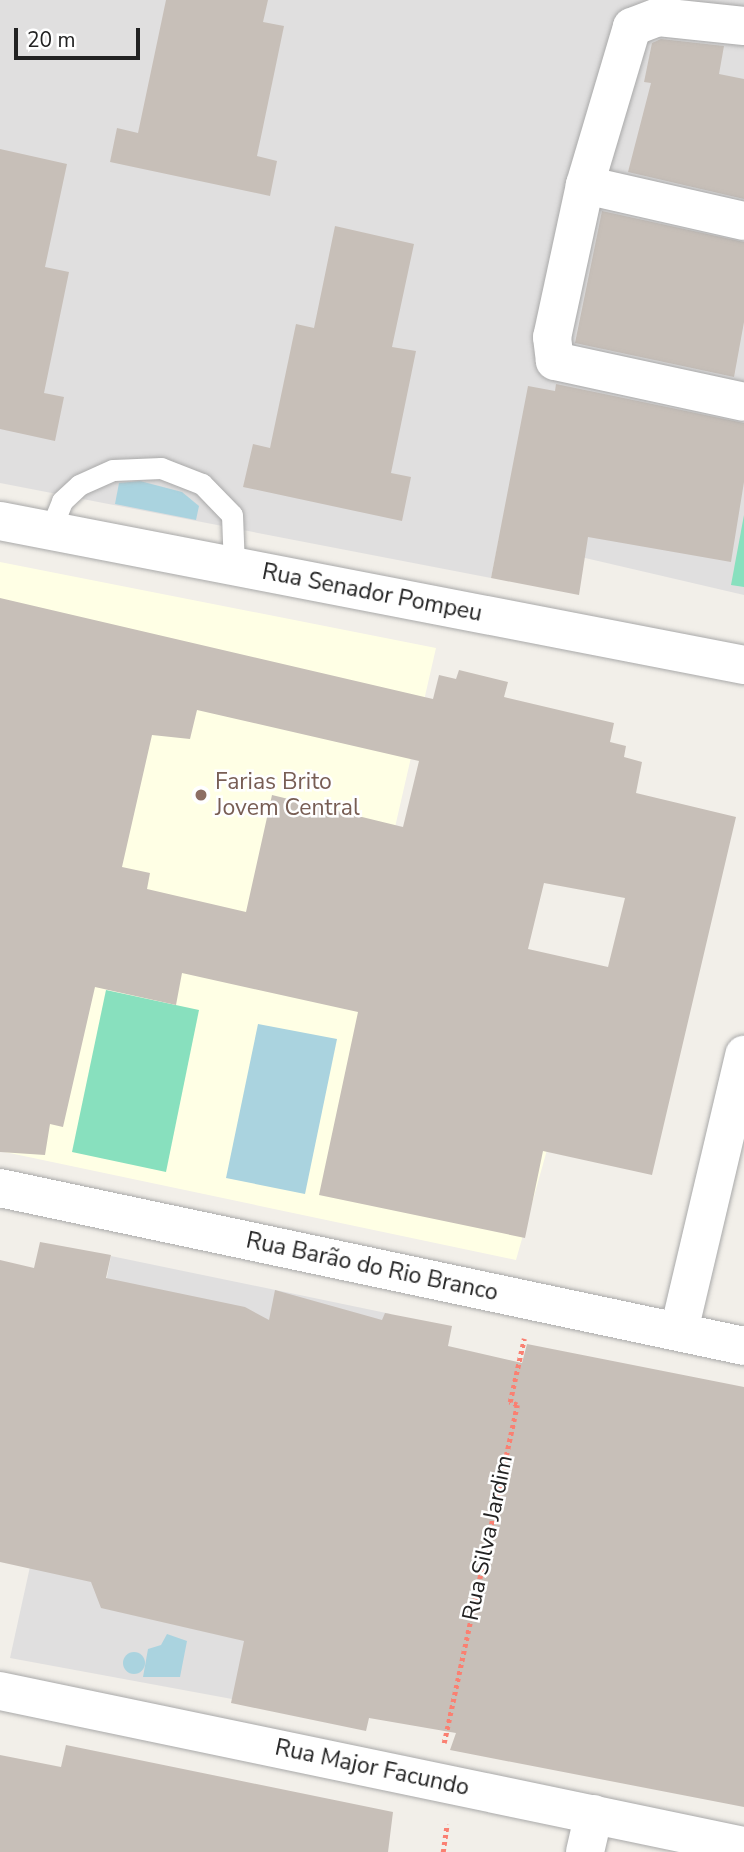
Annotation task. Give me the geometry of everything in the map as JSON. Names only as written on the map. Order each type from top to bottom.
[{"type":"street","points":[[744,26],[658,17],[632,27],[585,185],[552,337],[555,361],[744,401]]},
{"type":"street","points":[[585,185],[744,221]]},
{"type":"street","name":"Rua Senador Pompeu","points":[[0,521],[744,665]]},
{"type":"street","points":[[678,1331],[744,1055]]},
{"type":"street","name":"Rua Barão do Rio Branco","points":[[0,1188],[744,1346]]},
{"type":"street","name":"Rua Major Facundo","points":[[0,1691],[744,1846]]},
{"type":"street","points":[[585,1852],[594,1814]]},
{"type":"lane","points":[[50,531],[62,501],[96,477],[136,467],[182,472],[232,514],[234,566]]},
{"type":"path","name":"Rua Silva Jardim","points":[[436,1781],[517,1405],[510,1402],[533,1301]]},
{"type":"shaded area","points":[[0,0],[744,0],[744,595],[499,538],[491,578],[0,483]]},
{"type":"shaded area","name":"Farias Brito Jovem Central","points":[[0,562],[436,648],[369,941],[593,987],[516,1260],[0,1151]]},
{"type":"shaded area","points":[[111,1256],[391,1314],[348,1513],[232,1699],[10,1658],[40,1521],[60,1525]]},
{"type":"green space","points":[[744,515],[744,587],[731,585]]},
{"type":"green space","points":[[106,990],[199,1010],[166,1172],[72,1152]]},
{"type":"water","points":[[140,481],[182,492],[199,506],[196,520],[115,504],[119,483]]},
{"type":"water","points":[[258,1024],[337,1039],[305,1194],[226,1178]]},
{"type":"water","points":[[167,1634],[187,1641],[180,1677],[143,1677],[148,1649],[161,1645]]},
{"type":"water","points":[[134,1652],[142,1655],[145,1663],[142,1671],[134,1674],[126,1671],[123,1663],[126,1655]]},
{"type":"building","points":[[166,0],[268,0],[263,22],[284,26],[257,156],[277,161],[270,196],[110,162],[117,128],[138,133]]},
{"type":"building","points":[[661,39],[724,46],[719,74],[744,79],[744,199],[628,172],[651,83],[644,82],[652,43]]},
{"type":"building","points":[[0,149],[67,164],[45,267],[69,272],[44,393],[64,397],[55,441],[0,429]]},
{"type":"building","points":[[602,211],[744,242],[744,322],[734,377],[575,343]]},
{"type":"building","points":[[335,226],[414,244],[392,347],[416,351],[391,473],[411,477],[402,521],[243,487],[253,444],[270,448],[296,324],[314,328]]},
{"type":"building","points":[[556,384],[744,423],[744,482],[731,562],[588,537],[579,595],[491,578],[528,386],[555,391]]},
{"type":"building","name":"Farias Brito Jovem Central","points":[[0,598],[433,699],[439,675],[456,679],[459,670],[508,682],[504,697],[614,723],[610,742],[626,746],[624,757],[642,762],[636,793],[736,817],[652,1175],[543,1151],[525,1238],[319,1195],[358,1012],[182,973],[176,1005],[95,987],[63,1127],[50,1124],[45,1155],[0,1152]],"holes":[[[197,710],[419,761],[403,827],[272,795],[246,912],[147,889],[150,873],[122,867],[152,735],[190,739]],[[544,883],[625,898],[608,967],[528,949]]]},
{"type":"building","points":[[40,1242],[111,1255],[106,1278],[245,1307],[269,1320],[275,1290],[382,1320],[385,1313],[452,1326],[448,1346],[522,1363],[527,1344],[744,1387],[744,1807],[450,1750],[456,1733],[369,1718],[366,1731],[231,1703],[244,1641],[101,1608],[91,1582],[0,1562],[0,1260],[34,1268]]},
{"type":"building","points":[[66,1745],[393,1812],[388,1852],[0,1852],[0,1755],[61,1767]]},
{"type":"place","name":"Farias Brito Jovem Central","points":[[201,795]]}]
